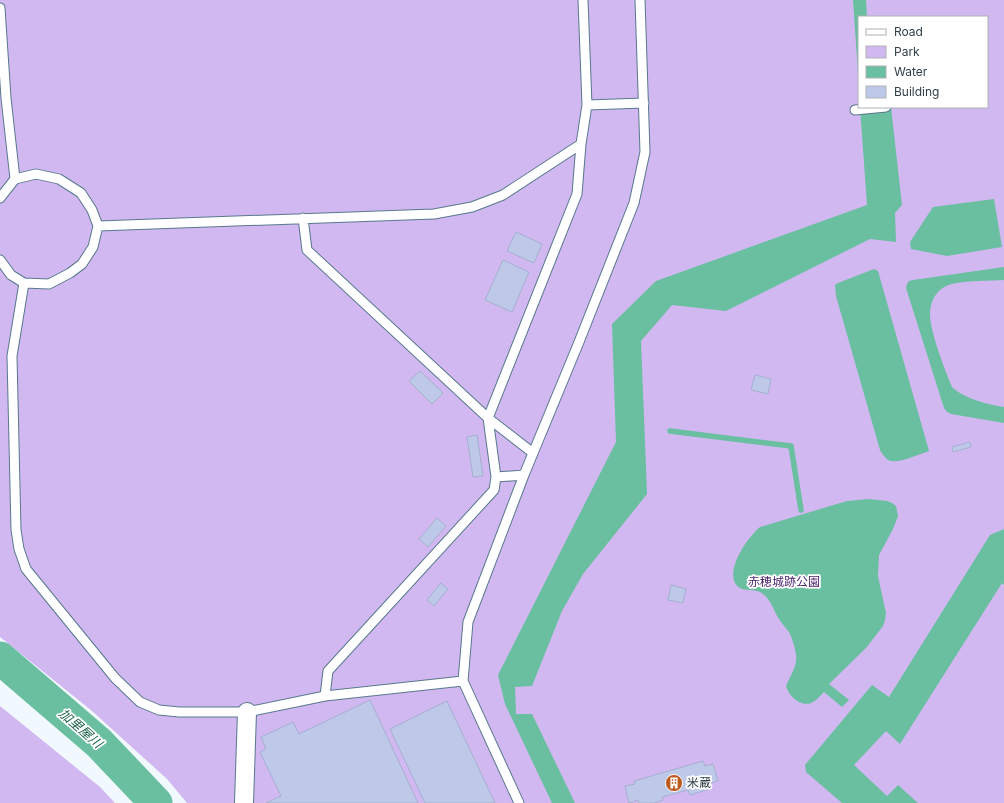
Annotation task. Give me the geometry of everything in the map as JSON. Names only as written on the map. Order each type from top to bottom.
[{"type":"street","points":[[244,803],[247,712]]},
{"type":"lane","points":[[325,696],[328,671],[494,490],[496,477],[488,418],[577,194],[581,144],[587,105],[583,0]]},
{"type":"lane","points":[[519,803],[463,681],[468,622],[524,475],[634,203],[646,152],[640,0]]},
{"type":"lane","points":[[0,8],[6,98],[15,179]]},
{"type":"lane","points":[[587,105],[644,103]]},
{"type":"lane","points":[[855,110],[876,108]]},
{"type":"lane","points":[[98,226],[434,214],[472,207],[502,195],[581,144]]},
{"type":"lane","points":[[0,198],[15,179],[36,174],[59,179],[81,193],[92,210],[98,226],[93,247],[82,264],[70,273],[49,284],[24,283],[11,275],[0,260]]},
{"type":"lane","points":[[302,218],[307,250],[488,418],[533,453]]},
{"type":"lane","points":[[24,283],[12,356],[16,530],[19,549],[26,570],[115,678],[140,702],[159,710],[179,712],[247,712],[325,696],[463,681]]},
{"type":"lane","points":[[496,477],[524,475]]},
{"type":"green space","name":"赤穂城跡公園","points":[[0,0],[1004,0],[1004,803],[187,803],[167,779],[92,711],[0,637]]},
{"type":"green space","points":[[0,706],[100,787],[115,803],[0,803]]},
{"type":"water","points":[[853,0],[866,0],[867,16],[858,16],[858,73]]},
{"type":"water","points":[[860,108],[891,108],[902,205],[895,213],[896,242],[870,239],[726,311],[672,305],[641,341],[647,494],[583,574],[562,611],[532,686],[515,687],[516,714],[532,714],[575,803],[552,803],[505,704],[498,675],[616,442],[612,324],[656,281],[867,205]]},
{"type":"water","points":[[994,199],[1002,247],[947,256],[911,249],[910,242],[933,207]]},
{"type":"water","points":[[1004,267],[1004,280],[952,284],[942,288],[936,294],[932,302],[930,314],[932,331],[952,387],[969,398],[991,405],[1004,407],[1004,423],[951,414],[944,408],[906,288],[907,284],[909,281],[913,280]]},
{"type":"water","points":[[874,269],[878,271],[929,451],[897,461],[888,460],[880,450],[836,296],[835,285]]},
{"type":"water","points":[[869,499],[892,503],[896,506],[898,516],[879,555],[878,576],[886,613],[883,626],[866,648],[829,684],[849,700],[842,707],[824,692],[811,703],[807,704],[799,702],[792,697],[786,686],[796,661],[790,634],[779,619],[767,597],[760,592],[746,590],[737,586],[733,576],[736,561],[745,545],[760,527],[847,501]]},
{"type":"water","points":[[1004,529],[1004,585],[1002,583],[900,744],[886,731],[854,765],[887,796],[898,785],[918,803],[842,803],[806,772],[805,765],[872,685],[889,697],[990,535]]},
{"type":"building","points":[[516,232],[542,244],[534,263],[507,251]]},
{"type":"building","points":[[503,260],[529,272],[512,312],[485,300]]},
{"type":"building","points":[[420,371],[443,393],[432,404],[409,381]]},
{"type":"building","points":[[755,375],[771,379],[768,394],[751,390]]},
{"type":"building","points":[[477,435],[483,476],[473,477],[467,437]]},
{"type":"building","points":[[970,442],[971,447],[953,452],[952,447]]},
{"type":"building","points":[[437,518],[446,526],[428,547],[419,539]]},
{"type":"building","points":[[441,583],[448,589],[434,606],[427,600]]},
{"type":"building","points":[[671,585],[686,589],[683,603],[668,600]]},
{"type":"building","points":[[370,700],[418,803],[266,803],[281,796],[260,752],[266,749],[261,737],[293,722],[299,734]]},
{"type":"building","points":[[447,701],[495,803],[425,803],[390,729]]},
{"type":"building","name":"米蔵","points":[[703,761],[705,766],[713,764],[718,781],[708,784],[710,789],[690,795],[688,790],[662,797],[663,800],[654,803],[639,803],[638,800],[629,803],[625,786],[635,784],[634,781]]},
{"type":"waterway","points":[[670,431],[791,446],[801,510]]},
{"type":"waterway","name":"加里屋川","points":[[0,658],[99,743],[156,803]]},
{"type":"place","name":"米蔵","points":[[674,783]]}]
